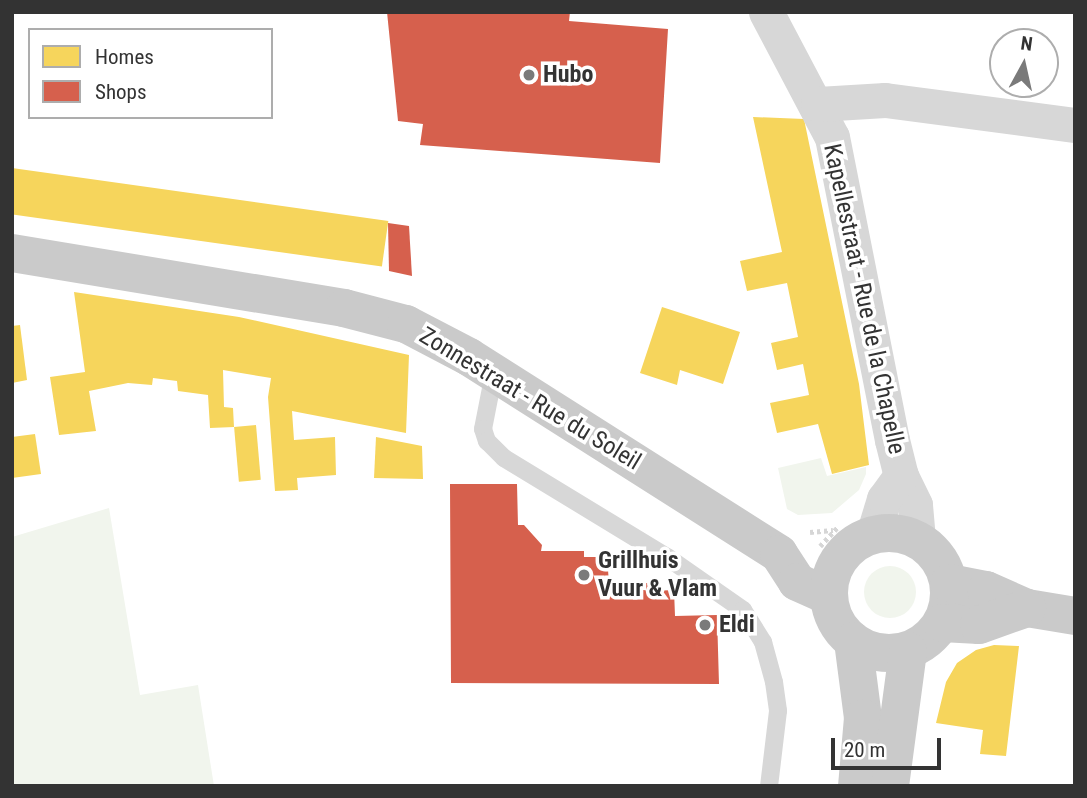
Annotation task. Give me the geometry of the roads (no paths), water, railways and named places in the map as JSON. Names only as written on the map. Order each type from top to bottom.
[{"type":"main road","name":"Zonnestraat - Rue du Soleil","points":[[12,253],[372,314],[426,333],[811,555],[797,582],[829,596]]},
{"type":"main road","points":[[876,522],[888,533],[918,540],[932,551],[949,583],[942,622],[927,640],[908,651],[888,654],[853,641],[836,621],[829,596],[811,555],[876,522]]},
{"type":"main road","points":[[949,583],[986,590],[1027,608],[1075,616]]},
{"type":"main road","points":[[942,622],[979,625],[1027,608]]},
{"type":"main road","points":[[853,641],[863,718],[857,786]]},
{"type":"main road","points":[[890,786],[908,651]]},
{"type":"street","name":"Kapellestraat - Rue de la Chapelle","points":[[766,12],[818,104],[832,137],[847,196],[901,476],[915,505],[918,540]]},
{"type":"street","points":[[818,104],[884,100],[1075,125]]},
{"type":"street","name":"Kapellestraat - Rue de la Chapelle","points":[[876,522],[901,476]]},
{"type":"lane","points":[[494,373],[483,429],[504,458],[667,557],[743,610],[763,642],[774,682],[777,740],[769,786]]},
{"type":"place","name":"Hubo","points":[[529,75]]},
{"type":"place","name":"Grillhuis Vuur & Vlam","points":[[584,575]]},
{"type":"place","name":"Eldi","points":[[705,625]]}]
